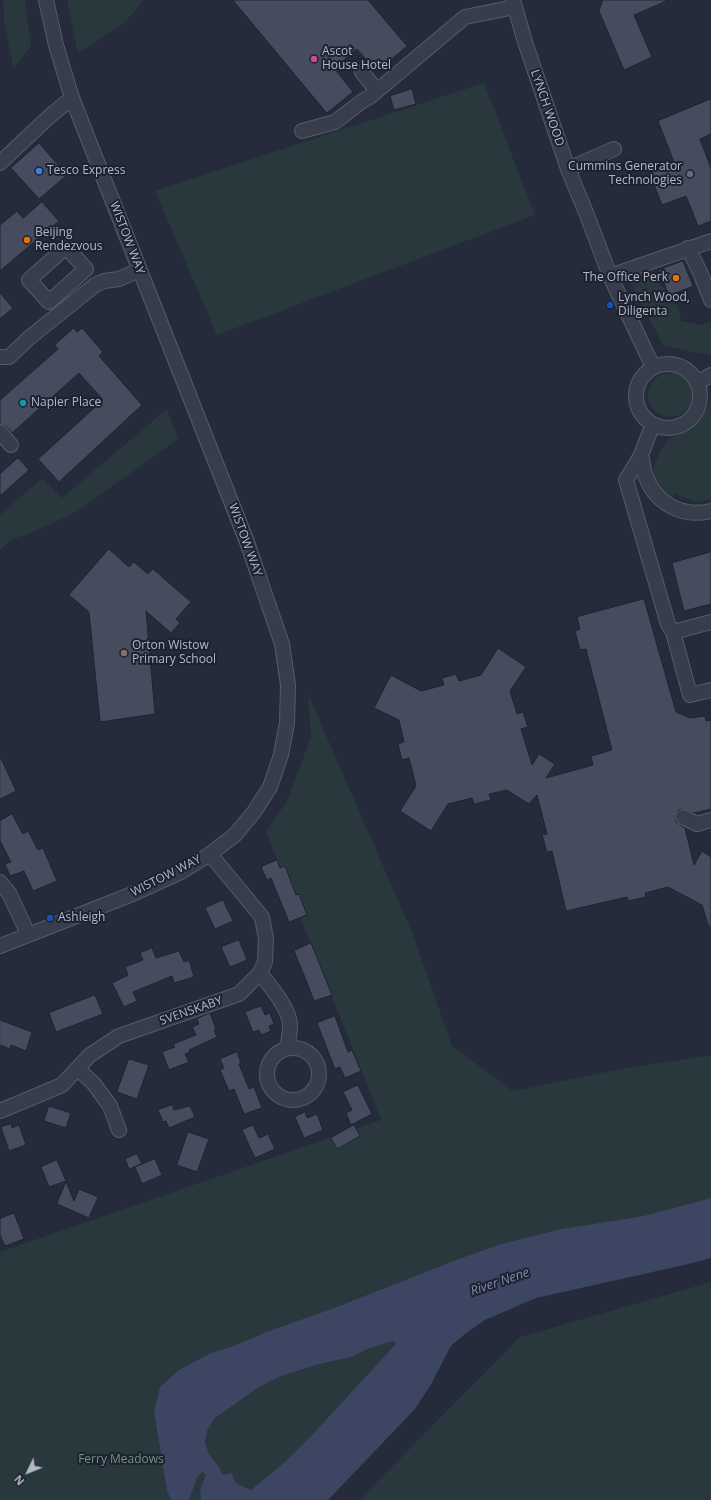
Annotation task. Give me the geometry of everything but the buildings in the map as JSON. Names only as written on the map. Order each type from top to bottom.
[{"type":"street","name":"WISTOW WAY","points":[[0,946],[136,893],[181,872],[210,854],[235,835],[254,812],[270,787],[281,755],[287,722],[288,685],[282,644],[246,542],[72,98],[54,38],[46,0]]},
{"type":"street","points":[[302,131],[335,122],[374,93],[465,17],[514,4]]},
{"type":"street","name":"LYNCH WOOD","points":[[514,4],[568,169],[588,215],[610,276],[653,368]]},
{"type":"street","points":[[362,72],[374,93]]},
{"type":"street","points":[[0,163],[51,115],[72,98]]},
{"type":"street","points":[[568,169],[614,149]]},
{"type":"street","points":[[610,276],[711,240]]},
{"type":"street","points":[[688,248],[700,272],[711,300]]},
{"type":"street","points":[[5,357],[95,285],[104,281],[118,279],[139,270]]},
{"type":"street","points":[[83,272],[95,285]]},
{"type":"street","points":[[668,364],[683,368],[689,372],[697,383],[700,392],[700,401],[697,409],[690,419],[679,426],[670,428],[662,427],[653,424],[642,414],[637,400],[639,384],[642,378],[653,368],[668,364]]},
{"type":"street","points":[[697,383],[711,375]]},
{"type":"street","points":[[653,424],[641,455],[626,480],[668,624],[673,632],[690,696],[711,690]]},
{"type":"street","points":[[0,432],[11,445]]},
{"type":"street","points":[[641,455],[645,474],[652,489],[661,500],[671,507],[681,511],[711,511]]},
{"type":"street","points":[[673,632],[711,622]]},
{"type":"street","points":[[683,817],[697,824],[711,820]]},
{"type":"street","name":"SVENSKABY","points":[[0,1111],[62,1085],[90,1055],[119,1036],[239,994],[260,973],[265,962],[266,939],[262,917],[210,854]]},
{"type":"street","points":[[0,882],[9,893],[28,934]]},
{"type":"street","points":[[260,973],[277,995],[290,1024],[288,1048]]},
{"type":"street","points":[[78,1069],[94,1084],[110,1106],[119,1130]]},
{"type":"green space","points":[[3,0],[25,0],[31,47],[13,68],[4,20]]},
{"type":"green space","points":[[67,0],[144,0],[125,22],[78,53]]},
{"type":"green space","points":[[484,83],[535,215],[217,335],[155,191]]},
{"type":"green space","points":[[650,269],[678,308],[681,321],[701,325],[711,322],[711,356],[665,346],[662,343],[628,278]]},
{"type":"green space","points":[[666,373],[674,373],[679,374],[686,379],[691,386],[691,404],[686,411],[679,416],[666,417],[658,414],[651,407],[648,399],[648,391],[651,383],[658,376]]},
{"type":"green space","points":[[711,400],[711,499],[696,502],[675,494],[671,503],[661,494],[655,481],[653,468],[667,440],[689,428],[702,418]]},
{"type":"green space","points":[[167,409],[178,439],[76,512],[29,534],[12,539],[0,550],[0,515],[42,478],[62,498]]},
{"type":"green space","name":"Ferry Meadows","points":[[308,694],[412,932],[452,1046],[513,1091],[622,1069],[711,1055],[711,1198],[643,1216],[562,1229],[501,1244],[209,1354],[154,1412],[167,1491],[171,1500],[0,1500],[0,1252],[381,1120],[266,832],[287,801],[311,737]]},
{"type":"green space","points":[[711,1282],[711,1500],[359,1500],[520,1337]]},
{"type":"green space","points":[[393,1341],[396,1343],[394,1346],[311,1436],[286,1461],[251,1490],[236,1483],[231,1474],[223,1475],[209,1454],[205,1442],[207,1431],[214,1419],[259,1387],[281,1376],[316,1365],[351,1357],[370,1348]]},
{"type":"green space","points":[[201,1472],[206,1475],[200,1489],[201,1500],[189,1500],[197,1478]]},
{"type":"water","name":"River Nene","points":[[711,1198],[711,1258],[536,1298],[485,1320],[466,1333],[451,1346],[430,1386],[415,1409],[328,1500],[201,1500],[200,1489],[206,1475],[202,1472],[197,1478],[189,1500],[171,1500],[167,1491],[154,1412],[160,1387],[179,1370],[209,1354],[501,1244],[562,1229],[643,1216]],"holes":[[[393,1341],[396,1343],[311,1436],[286,1461],[251,1490],[236,1483],[231,1473],[223,1475],[209,1454],[205,1442],[207,1431],[214,1419],[259,1387],[281,1376],[316,1365],[351,1357],[370,1348]]]},
{"type":"place","name":"Ascot House Hotel","points":[[314,59]]},
{"type":"place","name":"Tesco Express","points":[[39,171]]},
{"type":"place","name":"Cummins Generator Technologies","points":[[690,174]]},
{"type":"place","name":"Beijing Rendezvous","points":[[27,240]]},
{"type":"place","name":"The Office Perk","points":[[676,278]]},
{"type":"place","name":"Lynch Wood, Diligenta","points":[[610,305]]},
{"type":"place","name":"Napier Place","points":[[23,403]]},
{"type":"place","name":"Orton Wistow Primary School","points":[[124,653]]},
{"type":"place","name":"Ashleigh","points":[[50,918]]}]
